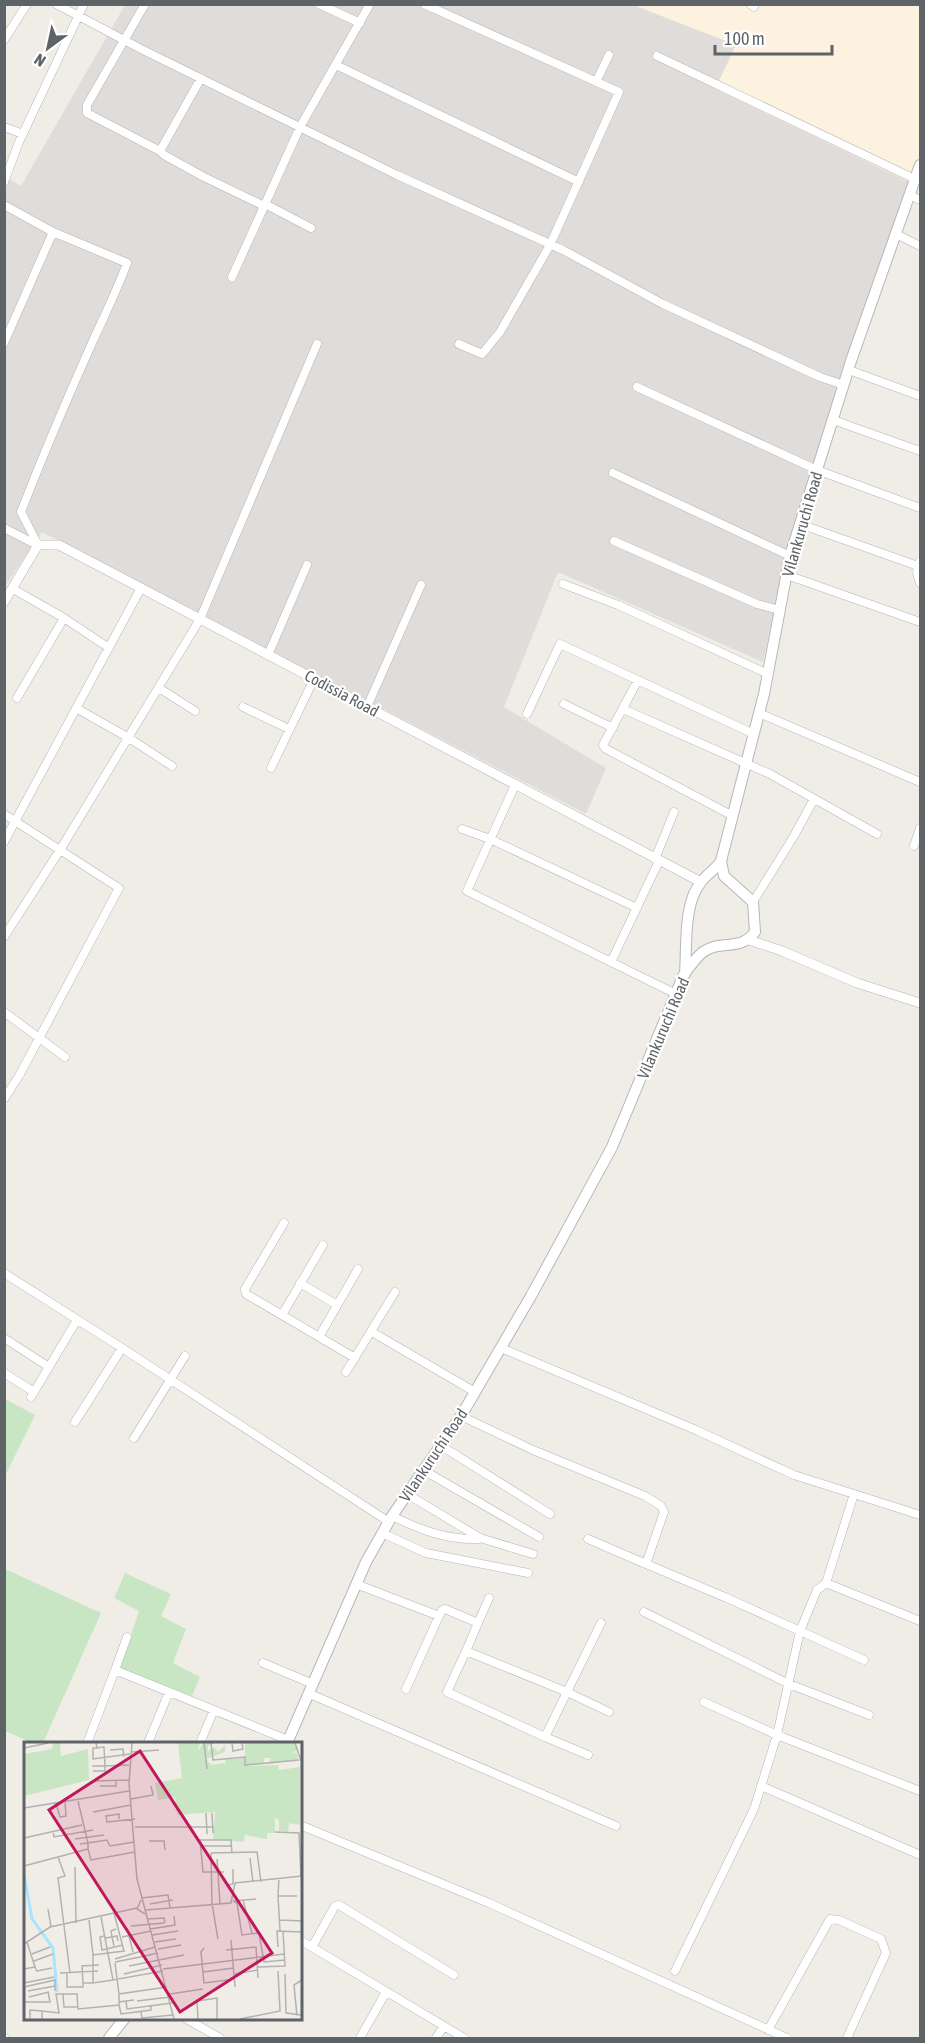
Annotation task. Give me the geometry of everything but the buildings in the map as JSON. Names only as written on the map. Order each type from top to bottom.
[{"type":"main road","name":"Vilankuruchi Road","points":[[721,861],[768,674],[790,556],[849,370],[921,165]]},
{"type":"main road","points":[[721,861],[724,876],[753,902],[755,932],[749,940]]},
{"type":"main road","points":[[684,974],[686,926],[692,899],[701,882],[721,861]]},
{"type":"main road","name":"Vilankuruchi Road","points":[[288,1741],[356,1584],[382,1533],[475,1392],[531,1296],[612,1147],[684,974],[703,952],[716,947],[737,945],[749,940]]},
{"type":"main road","points":[[114,2036],[124,2019]]},
{"type":"street","points":[[4,40],[27,4]]},
{"type":"street","points":[[56,4],[300,128],[397,175],[550,244],[663,304],[820,377],[844,385]]},
{"type":"street","points":[[4,182],[22,134],[84,4]]},
{"type":"street","points":[[145,4],[87,105],[87,113],[204,177],[264,206],[267,205],[311,228]]},
{"type":"street","points":[[319,4],[360,23]]},
{"type":"street","points":[[232,277],[300,128],[370,4]]},
{"type":"street","points":[[424,4],[620,92],[550,244],[500,332],[482,354],[459,344]]},
{"type":"street","points":[[750,4],[754,7],[755,4]]},
{"type":"street","points":[[596,82],[609,55]]},
{"type":"street","points":[[657,56],[915,179]]},
{"type":"street","points":[[336,65],[579,182]]},
{"type":"street","points":[[160,151],[201,78]]},
{"type":"street","points":[[4,127],[22,134]]},
{"type":"street","points":[[910,195],[921,200]]},
{"type":"street","points":[[4,205],[53,232],[127,263],[117,293],[92,341],[21,512],[38,545]]},
{"type":"street","points":[[4,343],[53,232]]},
{"type":"street","points":[[896,234],[921,246]]},
{"type":"street","points":[[4,937],[60,850],[200,619],[317,344]]},
{"type":"street","points":[[849,370],[921,396]]},
{"type":"street","points":[[637,387],[817,470],[921,508]]},
{"type":"street","points":[[833,420],[921,451]]},
{"type":"street","points":[[614,472],[790,556]]},
{"type":"street","points":[[800,524],[919,563],[917,573],[921,583]]},
{"type":"street","points":[[4,528],[38,545]]},
{"type":"street","points":[[614,541],[757,604],[780,610]]},
{"type":"street","points":[[4,602],[38,545]]},
{"type":"street","name":"Codissia Road","points":[[38,545],[59,545],[701,882]]},
{"type":"street","points":[[268,655],[307,565]]},
{"type":"street","points":[[787,574],[921,622]]},
{"type":"street","points":[[564,584],[618,605],[768,674]]},
{"type":"street","points":[[367,707],[422,585]]},
{"type":"street","points":[[4,842],[141,588]]},
{"type":"street","points":[[12,589],[64,618],[109,648]]},
{"type":"street","points":[[17,698],[64,618]]},
{"type":"street","points":[[527,714],[560,644],[754,734]]},
{"type":"street","points":[[271,768],[314,679]]},
{"type":"street","points":[[638,680],[603,745],[606,749],[733,816]]},
{"type":"street","points":[[159,688],[195,711]]},
{"type":"street","points":[[564,704],[613,728]]},
{"type":"street","points":[[243,706],[289,729]]},
{"type":"street","points":[[76,708],[172,766]]},
{"type":"street","points":[[623,710],[770,774],[877,834]]},
{"type":"street","points":[[759,713],[921,782]]},
{"type":"street","points":[[515,785],[467,891],[676,994]]},
{"type":"street","points":[[753,902],[814,799]]},
{"type":"street","points":[[611,962],[657,860],[674,812]]},
{"type":"street","points":[[4,814],[118,888],[19,1076],[8,1083],[4,1099]]},
{"type":"street","points":[[914,846],[921,828]]},
{"type":"street","points":[[462,829],[490,839],[636,908]]},
{"type":"street","points":[[749,940],[782,951],[857,983],[921,1003]]},
{"type":"street","points":[[4,1012],[22,1023],[64,1057]]},
{"type":"street","points":[[284,1223],[246,1290],[246,1294],[355,1358]]},
{"type":"street","points":[[282,1315],[322,1245]]},
{"type":"street","points":[[319,1337],[358,1269]]},
{"type":"street","points":[[4,1273],[390,1519],[424,1532],[462,1539],[480,1539]]},
{"type":"street","points":[[300,1283],[337,1305]]},
{"type":"street","points":[[346,1372],[395,1292]]},
{"type":"street","points":[[4,1373],[32,1394],[77,1320]]},
{"type":"street","points":[[372,1332],[475,1392]]},
{"type":"street","points":[[4,1338],[49,1366]]},
{"type":"street","points":[[75,1422],[122,1348]]},
{"type":"street","points":[[501,1348],[696,1430],[794,1475],[921,1515]]},
{"type":"street","points":[[134,1438],[185,1356]]},
{"type":"street","points":[[460,1416],[645,1496],[661,1506],[664,1512],[646,1564]]},
{"type":"street","points":[[440,1445],[550,1514]]},
{"type":"street","points":[[423,1470],[539,1538]]},
{"type":"street","points":[[406,1494],[480,1539],[533,1554]]},
{"type":"street","points":[[675,1971],[754,1809],[777,1735],[800,1631],[817,1590],[826,1583],[854,1494]]},
{"type":"street","points":[[382,1533],[426,1553],[528,1573]]},
{"type":"street","points":[[588,1539],[864,1660]]},
{"type":"street","points":[[826,1583],[921,1621]]},
{"type":"street","points":[[356,1584],[439,1616]]},
{"type":"street","points":[[489,1598],[447,1692],[588,1755]]},
{"type":"street","points":[[406,1689],[442,1610],[445,1609],[478,1623]]},
{"type":"street","points":[[644,1612],[789,1684],[869,1715]]},
{"type":"street","points":[[545,1737],[601,1623]]},
{"type":"street","points":[[88,1742],[128,1637]]},
{"type":"street","points":[[466,1651],[567,1692],[609,1712]]},
{"type":"street","points":[[263,1663],[311,1689],[616,1826]]},
{"type":"street","points":[[115,1670],[288,1741]]},
{"type":"street","points":[[148,1742],[169,1692]]},
{"type":"street","points":[[704,1702],[777,1735],[921,1791]]},
{"type":"street","points":[[200,1742],[214,1710]]},
{"type":"street","points":[[761,1786],[921,1855]]},
{"type":"street","points":[[302,1826],[489,1903],[788,2038]]},
{"type":"street","points":[[312,1947],[335,1906],[339,1905],[454,1975]]},
{"type":"street","points":[[768,2030],[830,1919],[839,1920],[881,1939],[886,1953],[847,2038]]},
{"type":"street","points":[[302,1941],[464,2038]]},
{"type":"street","points":[[360,2038],[386,1992]]},
{"type":"street","points":[[187,2019],[220,2038]]},
{"type":"street","points":[[436,2038],[444,2026]]},
{"type":"shaded area","points":[[125,5],[633,5],[736,45],[715,89],[909,182],[789,542],[763,662],[558,572],[504,707],[606,768],[586,814],[42,532],[5,586],[5,177],[21,186]]},
{"type":"shaded area","points":[[633,5],[920,5],[920,154],[909,182],[715,89],[735,45]]},
{"type":"green space","points":[[5,1399],[35,1415],[5,1476]]},
{"type":"green space","points":[[5,1569],[101,1613],[43,1742],[30,1742],[5,1731]]},
{"type":"green space","points":[[125,1573],[171,1594],[161,1616],[186,1629],[173,1663],[200,1677],[192,1696],[120,1668],[139,1611],[114,1598]]}]
